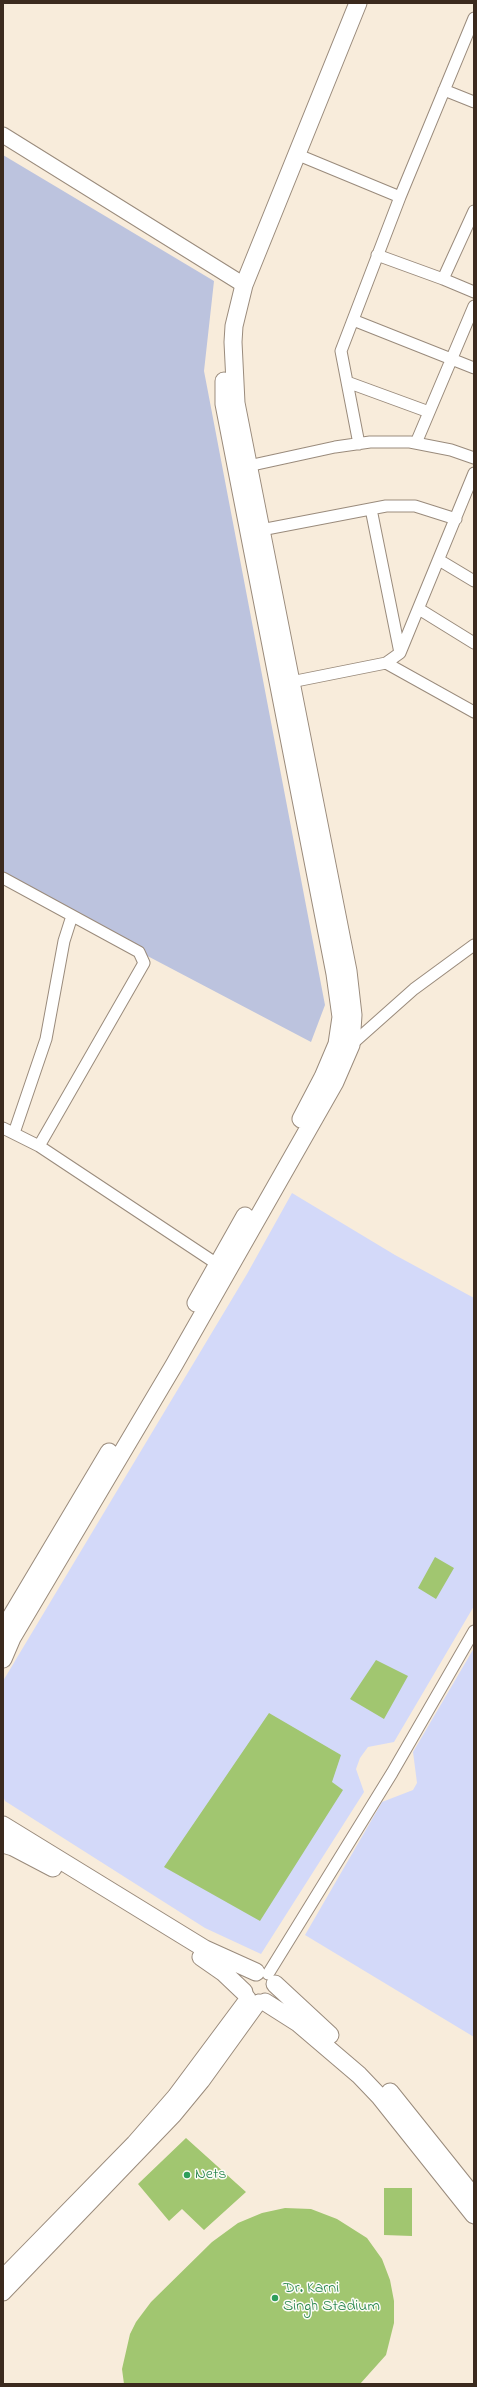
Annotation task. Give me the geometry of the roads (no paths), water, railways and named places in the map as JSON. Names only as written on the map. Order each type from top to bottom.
[{"type":"main road","points":[[3,1630],[15,1607],[173,1346],[217,1264],[283,1151],[323,1077],[337,1044],[341,1017],[334,967],[224,404],[225,325],[240,282],[254,230],[348,3]]},
{"type":"main road","points":[[3,1660],[12,1638],[170,1372],[335,1082],[351,1045],[353,1016],[348,971],[236,403],[233,342],[240,282],[296,154],[358,3]]},
{"type":"main road","points":[[3,1825],[205,1949],[266,1977],[383,2084],[474,2197]]},
{"type":"main road","points":[[3,1844],[35,1858],[201,1957],[224,1973],[254,1998],[298,2023],[359,2075],[380,2097],[474,2215]]},
{"type":"main road","points":[[254,1998],[244,1983],[248,1976],[266,1977]]},
{"type":"main road","points":[[254,1998],[271,1998],[274,1991],[266,1977]]},
{"type":"street","points":[[359,444],[341,351],[400,197],[444,90],[473,25]]},
{"type":"street","points":[[444,90],[474,102]]},
{"type":"street","points":[[3,135],[240,282]]},
{"type":"street","points":[[296,154],[400,197]]},
{"type":"street","points":[[443,279],[473,216]]},
{"type":"street","points":[[377,255],[474,292]]},
{"type":"street","points":[[416,443],[474,306]]},
{"type":"street","points":[[353,320],[474,368]]},
{"type":"street","points":[[347,382],[429,412]]},
{"type":"street","points":[[248,466],[359,444],[416,443],[451,450],[474,458]]},
{"type":"street","points":[[291,682],[386,663],[400,653],[474,474]]},
{"type":"street","points":[[261,530],[386,506],[415,506],[456,519]]},
{"type":"street","points":[[371,509],[400,653]]},
{"type":"street","points":[[439,560],[474,580]]},
{"type":"street","points":[[419,609],[474,643]]},
{"type":"street","points":[[386,663],[474,712]]},
{"type":"street","points":[[3,878],[139,952],[144,963],[39,1146]]},
{"type":"street","points":[[14,1133],[46,1039],[58,982],[64,941],[72,916]]},
{"type":"street","points":[[351,1045],[414,990],[472,948]]},
{"type":"street","points":[[3,1128],[39,1146],[217,1264]]},
{"type":"street","points":[[266,1977],[392,1773],[474,1631]]},
{"type":"street","points":[[3,2277],[134,2143],[175,2096],[254,1998]]},
{"type":"street","points":[[3,2293],[174,2115],[202,2081],[254,1998]]},
{"type":"place","name":"Nets","points":[[187,2175]]},
{"type":"place","name":"Dr. Karni Singh Stadium","points":[[275,2298]]}]
